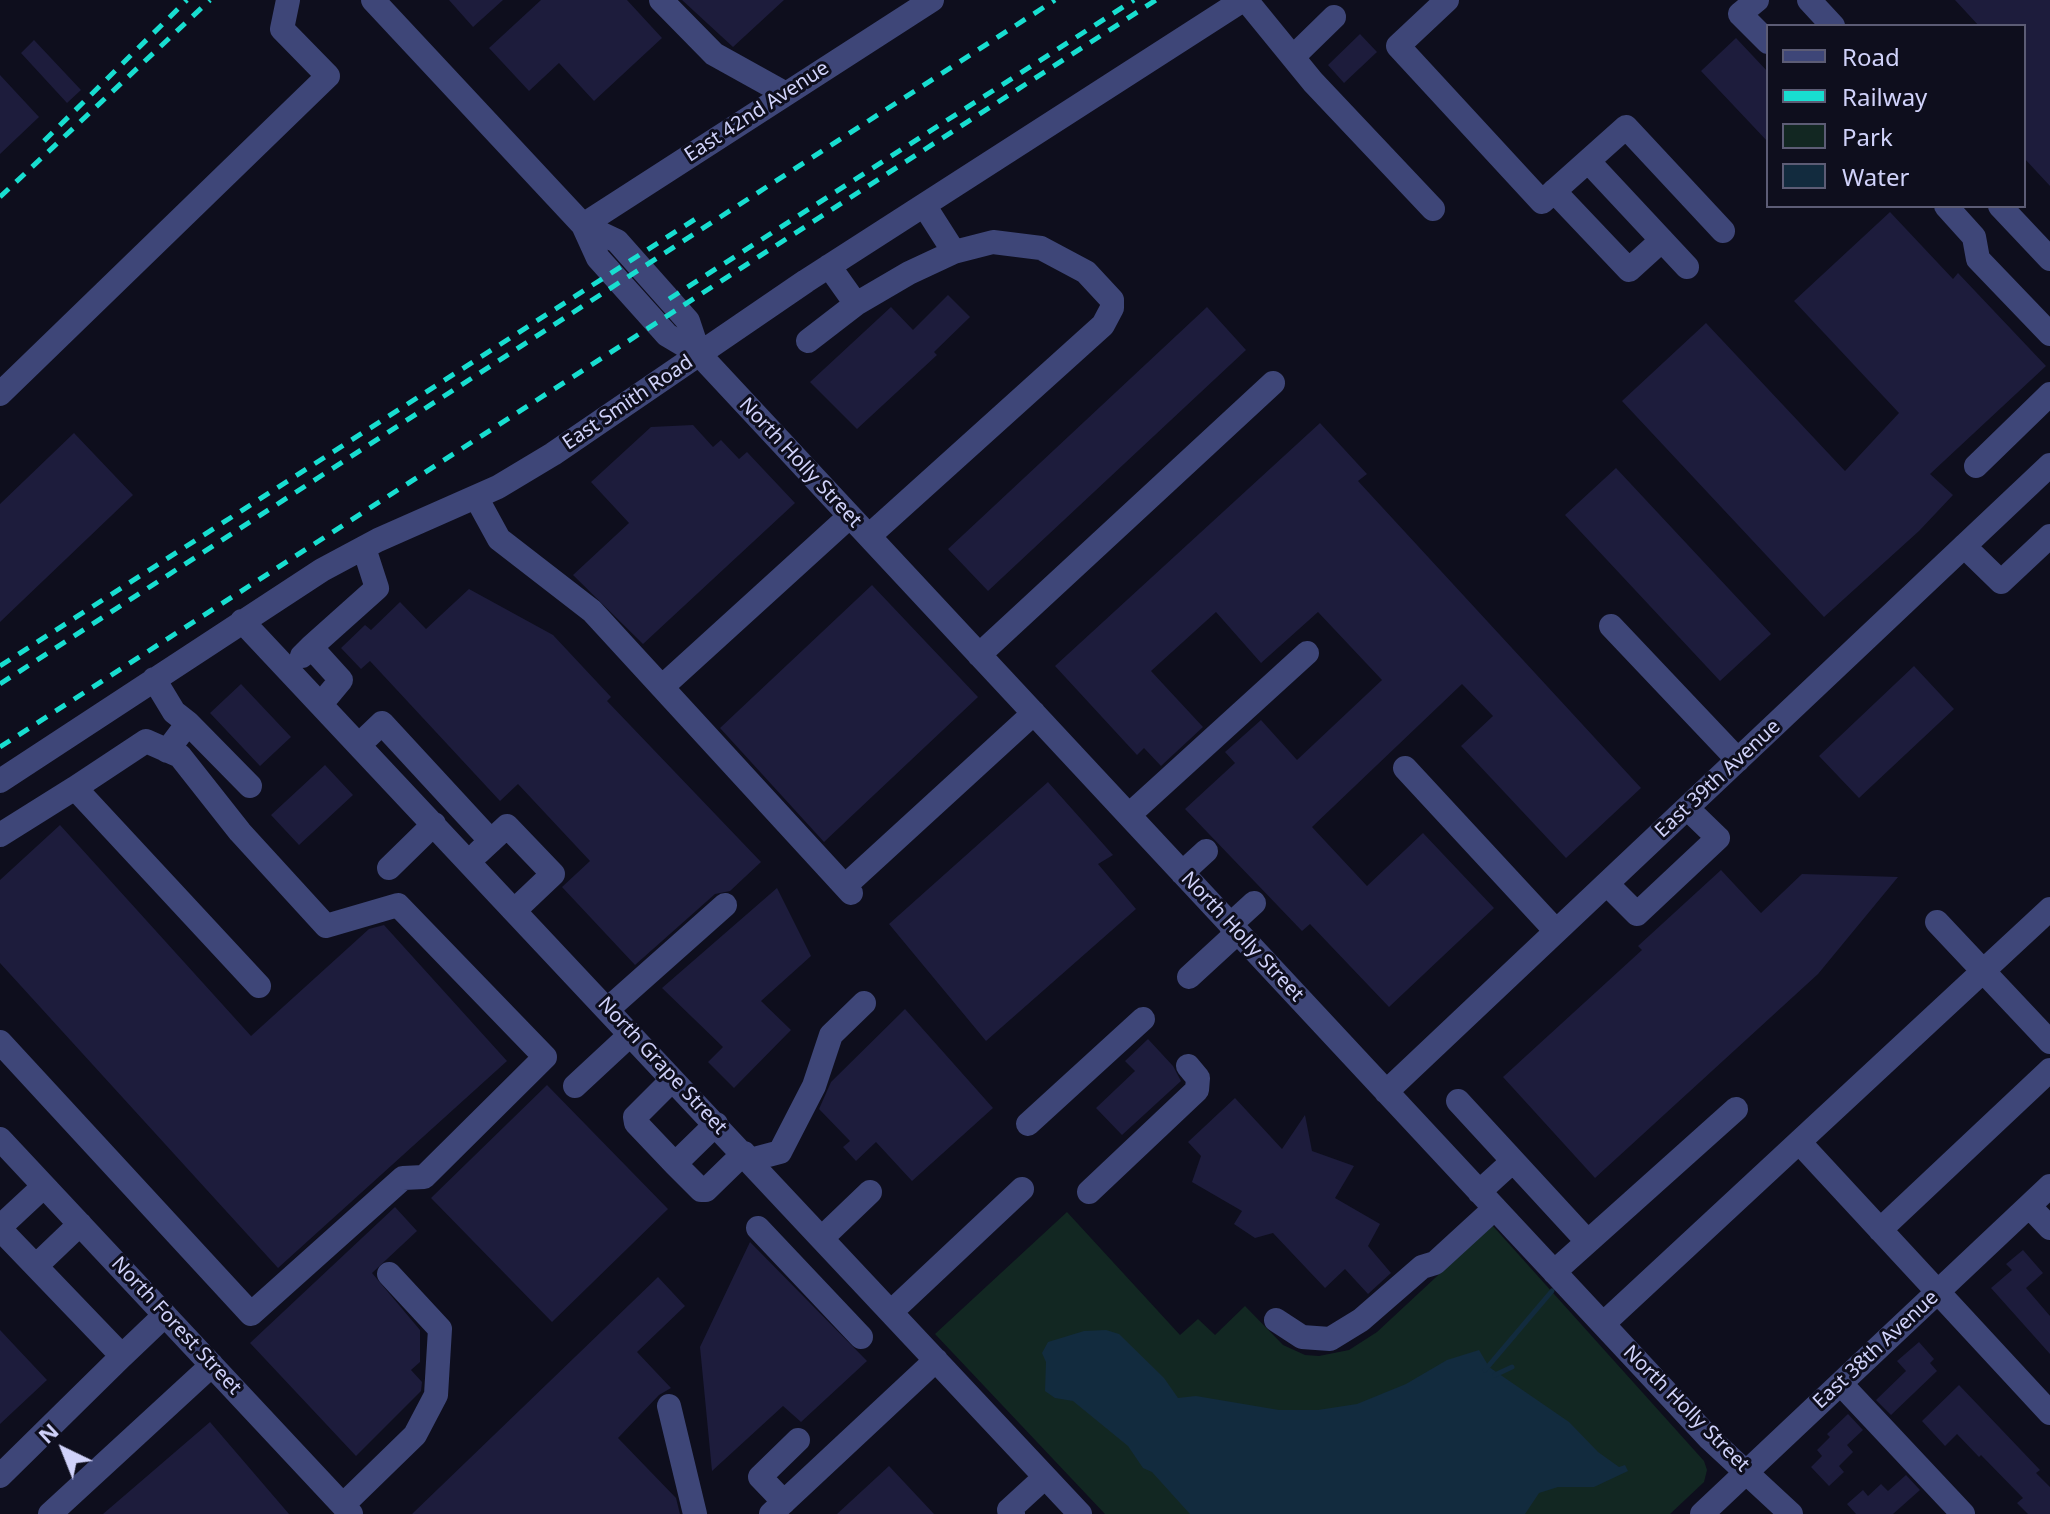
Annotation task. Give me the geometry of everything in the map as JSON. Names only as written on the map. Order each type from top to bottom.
[{"type":"street","points":[[0,394],[328,76],[282,29],[288,0]]},
{"type":"street","name":"North Holly Street","points":[[373,0],[583,225],[598,258],[663,331],[699,354],[1554,1272],[1746,1473],[1791,1514]]},
{"type":"street","points":[[661,0],[714,54],[786,94]]},
{"type":"street","name":"East 42nd Avenue","points":[[583,225],[932,0]]},
{"type":"street","points":[[1245,0],[1293,57],[1433,209]]},
{"type":"street","name":"East Smith Road","points":[[0,781],[242,621],[364,548],[476,497],[553,454],[829,266],[1245,0]]},
{"type":"street","points":[[1447,0],[1398,46],[1542,202],[1626,127],[1723,231]]},
{"type":"street","points":[[1757,0],[1740,14],[1766,40]]},
{"type":"street","points":[[1293,57],[1334,17]]},
{"type":"street","points":[[1588,161],[1687,267]]},
{"type":"street","points":[[1554,191],[1629,270],[1662,240]]},
{"type":"street","points":[[924,205],[954,252]]},
{"type":"street","points":[[2002,208],[2050,259]]},
{"type":"street","points":[[1957,210],[1974,237],[1978,259],[2050,334]]},
{"type":"street","points":[[808,341],[856,304],[954,252],[993,242],[1041,248],[1094,279],[1112,300],[1112,308],[1103,325],[869,536]]},
{"type":"street","points":[[829,266],[856,304]]},
{"type":"street","points":[[979,655],[1273,383]]},
{"type":"street","points":[[1976,466],[2050,394]]},
{"type":"street","name":"East 39th Avenue","points":[[1386,1092],[2049,468]]},
{"type":"street","points":[[476,497],[490,529],[499,539],[592,611],[848,890],[1034,713]]},
{"type":"street","points":[[662,687],[850,516]]},
{"type":"street","points":[[1964,546],[2001,582],[2050,536]]},
{"type":"street","points":[[288,669],[377,588],[364,548]]},
{"type":"street","name":"North Grape Street","points":[[242,621],[1080,1514]]},
{"type":"street","points":[[1611,626],[1738,760]]},
{"type":"street","points":[[311,647],[341,680],[321,704]]},
{"type":"street","points":[[1129,815],[1307,653]]},
{"type":"street","points":[[154,679],[174,712],[250,786]]},
{"type":"street","points":[[167,751],[188,723]]},
{"type":"street","points":[[359,745],[382,723],[491,841]]},
{"type":"street","points":[[0,835],[146,741],[180,756],[240,832],[326,926],[398,905],[545,1057],[424,1177],[403,1178],[251,1314],[0,1042]]},
{"type":"street","points":[[394,781],[416,760]]},
{"type":"street","points":[[1405,768],[1556,931]]},
{"type":"street","points":[[389,868],[434,825],[442,787]]},
{"type":"street","points":[[75,788],[259,986]]},
{"type":"street","points":[[1607,884],[1637,914],[1718,838],[1687,808]]},
{"type":"street","points":[[434,825],[472,820]]},
{"type":"street","points":[[469,862],[507,826],[553,874],[515,910]]},
{"type":"street","points":[[1182,873],[1206,851]]},
{"type":"street","points":[[1189,977],[1254,903]]},
{"type":"street","points":[[608,1009],[725,905]]},
{"type":"street","points":[[1603,1324],[2050,909]]},
{"type":"street","points":[[1937,922],[2050,1042]]},
{"type":"street","points":[[669,1083],[635,1117],[636,1123],[701,1190],[706,1190],[747,1157],[780,1152],[814,1086],[831,1035],[864,1003]]},
{"type":"street","points":[[1028,1124],[1143,1019]]},
{"type":"street","points":[[575,1086],[631,1034]]},
{"type":"street","points":[[1089,1192],[1197,1090],[1198,1078],[1188,1066]]},
{"type":"street","points":[[1880,1230],[2050,1070]]},
{"type":"street","points":[[1458,1101],[1587,1241]]},
{"type":"street","points":[[1554,1272],[1736,1109]]},
{"type":"street","points":[[675,1164],[716,1124]]},
{"type":"street","name":"North Forest Street","points":[[0,1139],[347,1510]]},
{"type":"street","points":[[1799,1142],[2050,1413]]},
{"type":"street","points":[[1276,1320],[1302,1337],[1330,1339],[1361,1320],[1422,1267],[1435,1263],[1513,1161]]},
{"type":"street","points":[[44,1186],[0,1228],[122,1356]]},
{"type":"street","name":"East 38th Avenue","points":[[1702,1514],[2050,1186]]},
{"type":"street","points":[[891,1312],[1022,1189]]},
{"type":"street","points":[[778,1246],[814,1229],[870,1192]]},
{"type":"street","points":[[2029,1206],[2050,1228]]},
{"type":"street","points":[[36,1266],[80,1224]]},
{"type":"street","points":[[758,1228],[861,1337]]},
{"type":"street","points":[[347,1510],[415,1435],[436,1395],[440,1329],[389,1274]]},
{"type":"street","points":[[0,1476],[165,1315]]},
{"type":"street","points":[[798,1440],[760,1477],[777,1508],[936,1360]]},
{"type":"street","points":[[50,1514],[212,1365]]},
{"type":"street","points":[[1841,1384],[1963,1514]]},
{"type":"street","points":[[669,1406],[695,1514]]},
{"type":"street","points":[[1013,1514],[1009,1510],[1045,1477]]},
{"type":"green space","points":[[1067,1212],[1180,1335],[1198,1319],[1215,1335],[1245,1306],[1283,1345],[1305,1355],[1319,1356],[1349,1350],[1377,1332],[1492,1225],[1704,1461],[1707,1470],[1704,1482],[1670,1514],[1105,1514],[935,1334]]},
{"type":"water","points":[[1106,1330],[1119,1334],[1164,1378],[1178,1398],[1196,1396],[1279,1410],[1318,1410],[1357,1404],[1406,1384],[1447,1360],[1479,1350],[1489,1367],[1569,1422],[1598,1452],[1619,1467],[1625,1465],[1628,1471],[1594,1487],[1558,1487],[1539,1493],[1525,1514],[1190,1514],[1152,1472],[1143,1468],[1128,1446],[1073,1401],[1055,1398],[1045,1391],[1046,1362],[1042,1353],[1048,1342],[1084,1331]]},
{"type":"building","points":[[449,0],[503,0],[473,27]]},
{"type":"building","points":[[541,0],[627,0],[662,38],[594,101],[559,63],[529,91],[489,48]]},
{"type":"building","points":[[682,0],[784,0],[733,47]]},
{"type":"building","points":[[1955,0],[2050,0],[2050,186],[2026,160],[2026,24],[1977,24]]},
{"type":"building","points":[[1360,34],[1377,52],[1344,83],[1328,65]]},
{"type":"building","points":[[1736,38],[1766,70],[1766,140],[1701,71]]},
{"type":"building","points":[[34,40],[81,90],[67,103],[21,53]]},
{"type":"building","points":[[0,75],[39,117],[0,154]]},
{"type":"building","points":[[1890,212],[1953,279],[1958,273],[2046,366],[1930,474],[1953,495],[1919,531],[1824,617],[1622,401],[1706,323],[1845,471],[1899,413],[1794,301]]},
{"type":"building","points":[[948,295],[970,317],[934,352],[937,355],[857,429],[810,382],[891,307],[913,330]]},
{"type":"building","points":[[1207,307],[1246,350],[988,591],[948,549]]},
{"type":"building","points":[[1320,423],[1367,474],[1358,481],[1641,788],[1566,858],[1461,746],[1493,716],[1462,684],[1312,827],[1367,886],[1423,833],[1494,908],[1389,1007],[1310,924],[1302,931],[1185,809],[1235,763],[1225,752],[1261,720],[1297,760],[1382,680],[1318,612],[1261,663],[1216,612],[1151,671],[1203,727],[1161,766],[1144,748],[1137,755],[1055,666]]},
{"type":"building","points":[[693,425],[713,447],[721,440],[739,459],[747,452],[795,503],[643,644],[573,575],[629,523],[591,482],[651,427]]},
{"type":"building","points":[[74,433],[133,495],[0,622],[0,504]]},
{"type":"building","points":[[1616,468],[1771,634],[1720,681],[1565,515]]},
{"type":"building","points":[[872,585],[978,697],[824,842],[720,728]]},
{"type":"building","points":[[469,589],[553,635],[611,697],[607,701],[761,862],[730,891],[715,894],[635,965],[562,887],[590,861],[518,784],[500,801],[370,661],[361,669],[341,648],[365,625],[371,630],[400,602],[426,629]]},
{"type":"building","points":[[1914,666],[1954,709],[1859,798],[1819,756]]},
{"type":"building","points":[[241,684],[291,737],[260,766],[210,713]]},
{"type":"building","points":[[325,765],[353,795],[299,845],[271,815]]},
{"type":"building","points":[[1048,782],[1113,855],[1098,864],[1136,909],[986,1041],[889,924]]},
{"type":"building","points":[[60,825],[251,1036],[369,929],[384,925],[507,1061],[278,1268],[0,963],[0,880]]},
{"type":"building","points":[[1721,870],[1761,913],[1802,874],[1898,877],[1818,974],[1595,1178],[1503,1077],[1642,950],[1638,946]]},
{"type":"building","points":[[777,888],[811,956],[761,1001],[791,1030],[734,1088],[708,1062],[723,1047],[662,988]]},
{"type":"building","points":[[905,1009],[993,1108],[912,1181],[876,1142],[856,1161],[843,1147],[850,1141],[819,1109],[831,1082]]},
{"type":"building","points":[[1148,1039],[1173,1066],[1181,1081],[1122,1135],[1096,1108],[1135,1071],[1125,1061]]},
{"type":"building","points":[[547,1085],[668,1209],[552,1322],[431,1198]]},
{"type":"building","points":[[1235,1098],[1282,1149],[1305,1115],[1312,1151],[1354,1166],[1335,1198],[1380,1224],[1368,1246],[1391,1273],[1368,1294],[1345,1269],[1325,1288],[1273,1233],[1255,1238],[1234,1224],[1242,1211],[1192,1182],[1201,1156],[1188,1142]]},
{"type":"building","points":[[395,1207],[417,1231],[372,1273],[420,1330],[420,1362],[411,1370],[422,1382],[421,1391],[356,1456],[250,1343]]},
{"type":"building","points":[[750,1242],[867,1361],[801,1422],[783,1406],[712,1471],[700,1347]]},
{"type":"building","points":[[2023,1250],[2043,1273],[2026,1288],[2050,1316],[2050,1354],[1991,1288],[2012,1270],[2006,1264]]},
{"type":"building","points":[[658,1277],[685,1306],[637,1352],[671,1388],[659,1395],[618,1438],[676,1498],[680,1514],[412,1514]]},
{"type":"building","points":[[0,1330],[47,1380],[0,1424]]},
{"type":"building","points":[[1919,1342],[1934,1359],[1930,1363],[1937,1371],[1891,1415],[1876,1400],[1906,1371],[1897,1361]]},
{"type":"building","points":[[1959,1385],[2040,1470],[2036,1473],[2050,1487],[2050,1514],[2028,1514],[2017,1503],[2023,1498],[1981,1455],[1979,1457],[1957,1434],[1945,1446],[1922,1421]]},
{"type":"building","points":[[1848,1414],[1863,1430],[1847,1445],[1853,1452],[1839,1466],[1844,1472],[1829,1486],[1811,1467],[1822,1456],[1817,1450],[1830,1437],[1827,1434]]},
{"type":"building","points":[[210,1422],[289,1514],[103,1514]]},
{"type":"building","points":[[889,1466],[934,1514],[837,1514]]},
{"type":"building","points":[[1906,1475],[1920,1490],[1893,1514],[1856,1514],[1847,1504],[1863,1490],[1868,1496],[1881,1484],[1888,1491]]},
{"type":"waterway","points":[[1485,1370],[1552,1291]]},
{"type":"waterway","points":[[1495,1375],[1512,1367]]},
{"type":"railway","points":[[44,141],[187,0]]},
{"type":"railway","points":[[0,197],[210,0]]},
{"type":"railway","points":[[0,684],[1055,0]]},
{"type":"railway","points":[[669,299],[1134,0]]},
{"type":"railway","points":[[0,747],[1156,0]]},
{"type":"railway","points":[[0,666],[703,214]]}]
